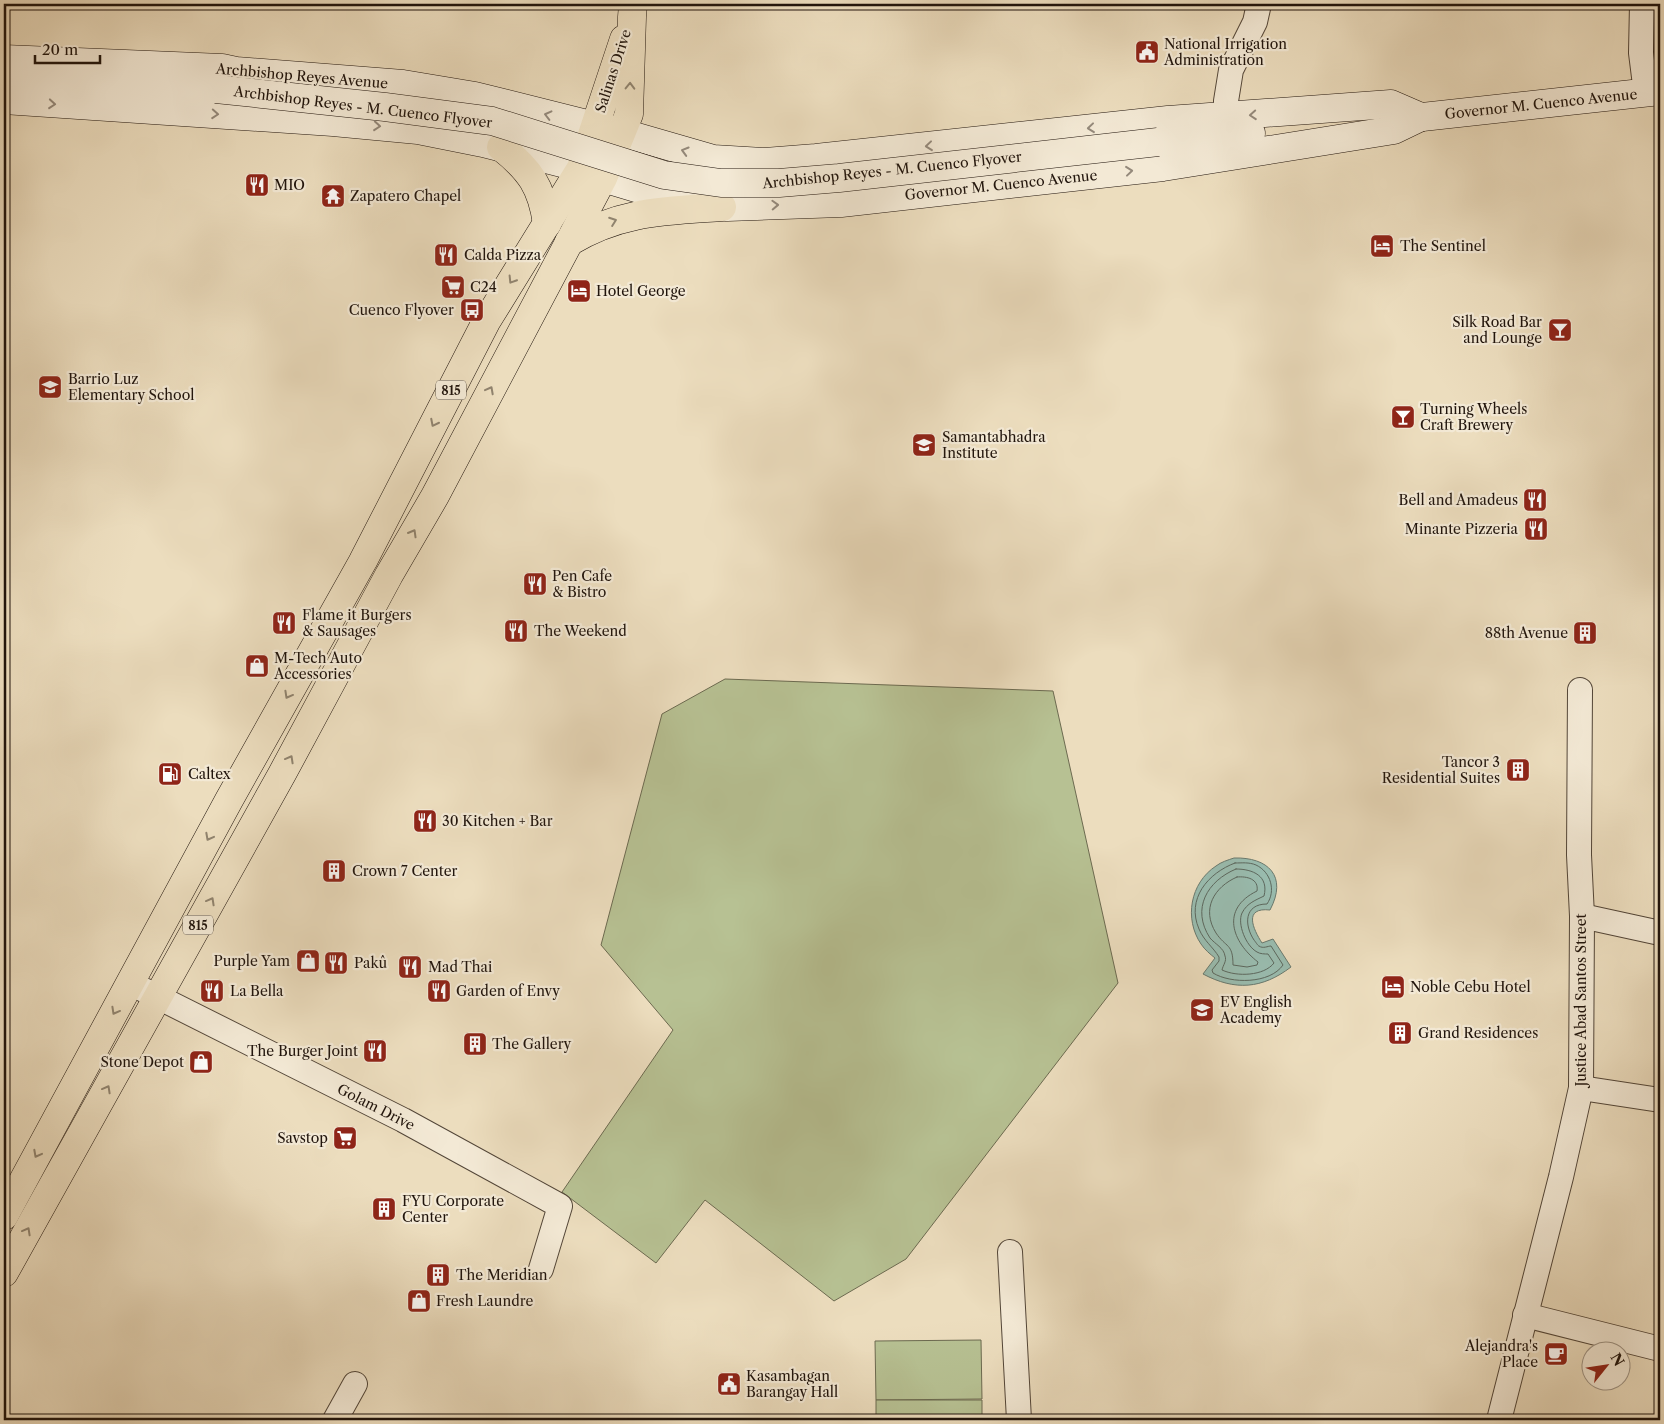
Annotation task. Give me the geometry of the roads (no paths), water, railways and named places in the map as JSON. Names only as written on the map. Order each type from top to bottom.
[{"type":"main road","name":"Salinas Drive","points":[[595,126],[632,10]]},
{"type":"main road","name":"Salinas Drive","points":[[623,133],[630,114],[632,10]]},
{"type":"main road","name":"Archbishop Reyes Avenue","points":[[4,59],[222,68],[236,71],[403,84],[486,100],[595,126]]},
{"type":"main road","name":"Archbishop Reyes Avenue","points":[[4,80],[216,89]]},
{"type":"main road","name":"Archbishop Reyes - M. Cuenco Flyover","points":[[216,89],[385,107],[492,121],[664,175],[721,183],[779,183],[830,179],[1158,142]]},
{"type":"main road","name":"Governor M. Cuenco Avenue","points":[[1158,142],[1421,117],[1653,92]]},
{"type":"main road","points":[[4,100],[333,122],[418,130],[492,145],[592,173]]},
{"type":"main road","points":[[486,100],[495,108],[498,119],[492,145]]},
{"type":"main road","name":"Governor M. Cuenco Avenue","points":[[595,126],[713,159],[764,162],[1168,120],[1391,104],[1421,117]]},
{"type":"main road","name":"Governor M. Cuenco Avenue","points":[[592,173],[652,193],[724,207],[841,203],[1163,167],[1394,130],[1421,117]]},
{"type":"main road","name":"815","points":[[4,1273],[282,774],[389,575],[435,496],[569,242],[592,173],[595,126]]},
{"type":"main road","name":"815","points":[[4,1216],[130,982],[363,561],[486,322],[547,224],[592,173],[623,133]]},
{"type":"main road","points":[[492,145],[520,163],[531,176],[542,198],[547,224]]},
{"type":"main road","points":[[569,242],[592,229],[631,215],[659,211],[724,207],[715,192],[714,181],[716,174],[721,168],[732,160]]},
{"type":"street","points":[[1226,117],[1226,101],[1231,70],[1255,22],[1259,4]]},
{"type":"street","points":[[1642,4],[1641,53],[1653,92]]},
{"type":"street","name":"Justice Abad Santos Street","points":[[1499,1420],[1581,1088],[1580,690]]},
{"type":"street","points":[[1582,916],[1660,933]]},
{"type":"street","name":"Golam Drive","points":[[130,982],[403,1120],[560,1206],[540,1269]]},
{"type":"street","points":[[1581,1088],[1660,1100]]},
{"type":"street","points":[[1010,1252],[1019,1420]]},
{"type":"street","points":[[1525,1315],[1660,1349]]},
{"type":"street","points":[[335,1420],[355,1384]]},
{"type":"water","points":[[1234,858],[1256,861],[1272,871],[1277,887],[1275,898],[1270,910],[1262,910],[1253,915],[1253,926],[1262,943],[1273,939],[1291,967],[1270,980],[1248,985],[1226,983],[1203,974],[1215,958],[1201,944],[1196,934],[1191,913],[1195,892],[1207,873],[1225,861]]},
{"type":"place","name":"National Irrigation Administration","points":[[1147,52]]},
{"type":"place","name":"MIO","points":[[257,185]]},
{"type":"place","name":"Zapatero Chapel","points":[[333,196]]},
{"type":"place","name":"The Sentinel","points":[[1382,246]]},
{"type":"place","name":"Calda Pizza","points":[[446,255]]},
{"type":"place","name":"C24","points":[[453,287]]},
{"type":"place","name":"Hotel George","points":[[579,291]]},
{"type":"place","name":"Cuenco Flyover","points":[[472,310]]},
{"type":"place","name":"Silk Road Bar and Lounge","points":[[1560,330]]},
{"type":"place","name":"Barrio Luz Elementary School","points":[[50,387]]},
{"type":"place","name":"Turning Wheels Craft Brewery","points":[[1403,417]]},
{"type":"place","name":"Samantabhadra Institute","points":[[924,445]]},
{"type":"place","name":"Bell and Amadeus","points":[[1535,500]]},
{"type":"place","name":"Minante Pizzeria","points":[[1536,529]]},
{"type":"place","name":"Pen Cafe & Bistro","points":[[535,584]]},
{"type":"place","name":"Flame it Burgers & Sausages","points":[[284,623]]},
{"type":"place","name":"The Weekend","points":[[516,631]]},
{"type":"place","name":"88th Avenue","points":[[1585,633]]},
{"type":"place","name":"M-Tech Auto Accessories","points":[[257,666]]},
{"type":"place","name":"Tancor 3 Residential Suites","points":[[1518,770]]},
{"type":"place","name":"Caltex","points":[[170,774]]},
{"type":"place","name":"30 Kitchen + Bar","points":[[425,821]]},
{"type":"place","name":"Crown 7 Center","points":[[334,871]]},
{"type":"place","name":"Purple Yam","points":[[308,961]]},
{"type":"place","name":"Pakû","points":[[336,963]]},
{"type":"place","name":"Mad Thai","points":[[410,967]]},
{"type":"place","name":"Noble Cebu Hotel","points":[[1393,987]]},
{"type":"place","name":"La Bella","points":[[212,991]]},
{"type":"place","name":"Garden of Envy","points":[[439,991]]},
{"type":"place","name":"EV English Academy","points":[[1202,1010]]},
{"type":"place","name":"Grand Residences","points":[[1400,1033]]},
{"type":"place","name":"The Gallery","points":[[475,1044]]},
{"type":"place","name":"The Burger Joint","points":[[375,1051]]},
{"type":"place","name":"Stone Depot","points":[[201,1062]]},
{"type":"place","name":"Savstop","points":[[345,1138]]},
{"type":"place","name":"FYU Corporate Center","points":[[384,1209]]},
{"type":"place","name":"The Meridian","points":[[438,1275]]},
{"type":"place","name":"Fresh Laundre","points":[[419,1301]]},
{"type":"place","name":"Alejandra's Place","points":[[1556,1354]]},
{"type":"place","name":"Kasambagan Barangay Hall","points":[[729,1384]]}]
